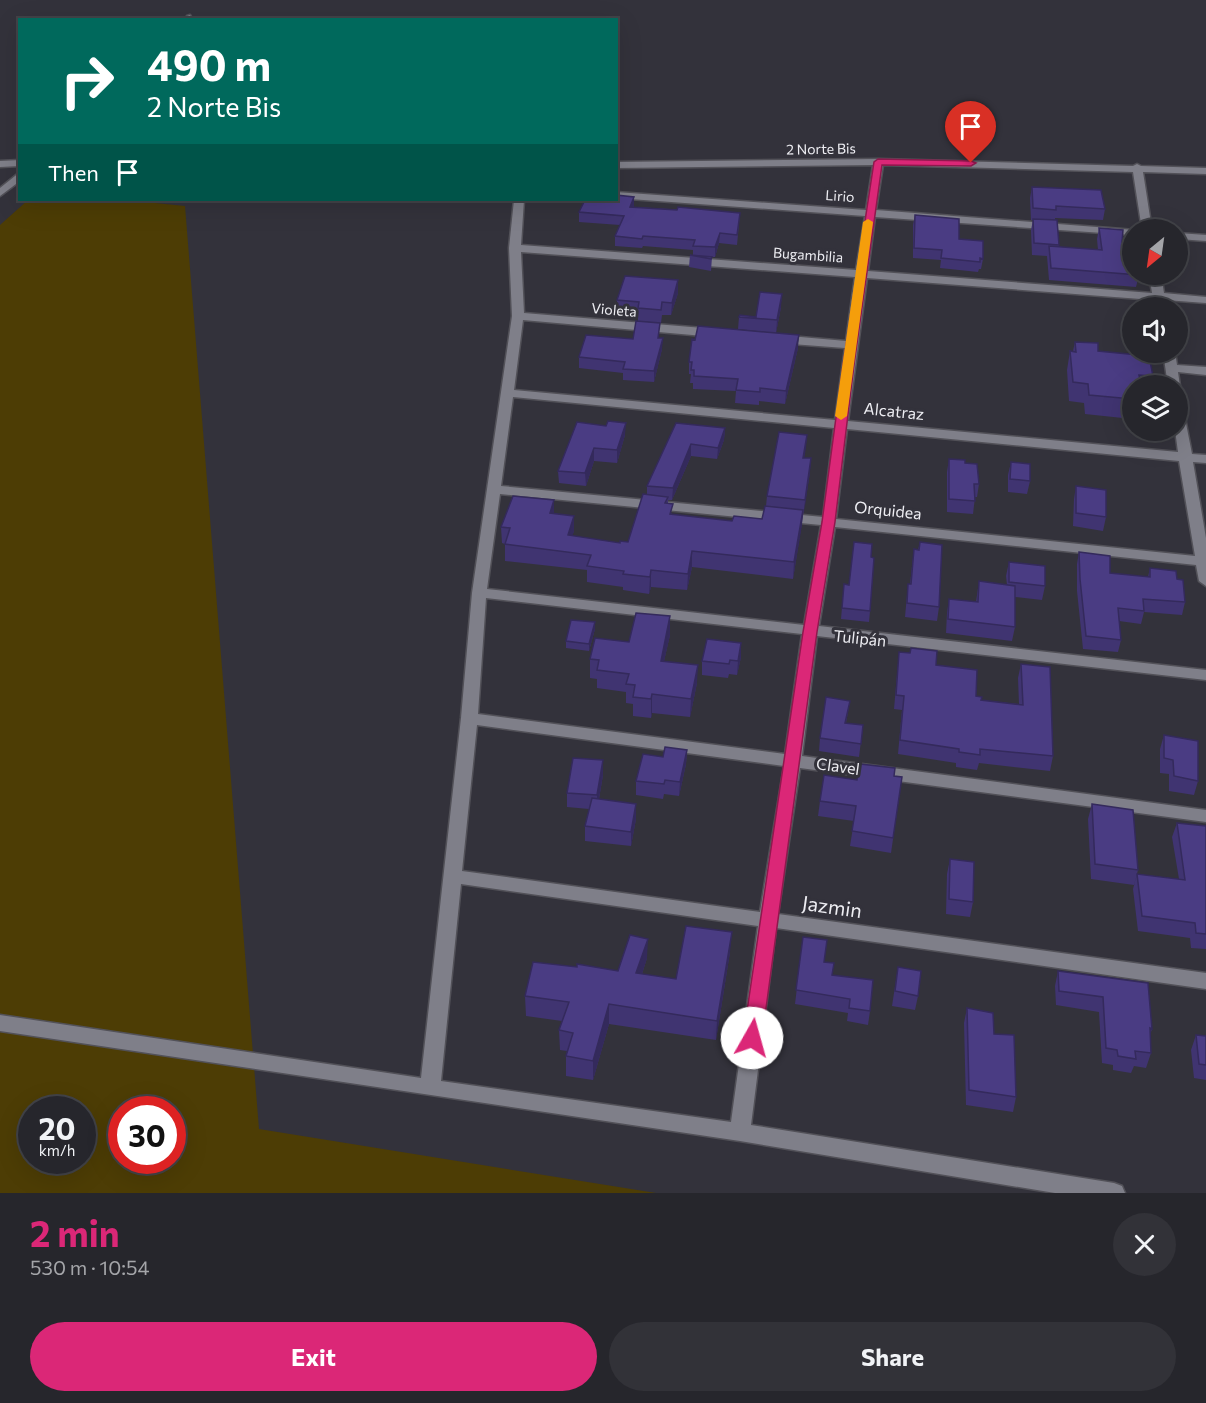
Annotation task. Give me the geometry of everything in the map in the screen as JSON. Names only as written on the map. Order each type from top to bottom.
[{"type":"street","name":"2 Norte Bis","points":[[618,165],[878,162],[1137,167],[1206,171]]},
{"type":"street","points":[[740,1132],[810,632],[829,522],[840,423],[878,162]]},
{"type":"street","points":[[0,164],[18,163]]},
{"type":"street","points":[[1137,167],[1145,219]]},
{"type":"street","points":[[0,193],[18,177]]},
{"type":"street","name":"Lirio","points":[[618,195],[1122,231]]},
{"type":"street","points":[[430,1088],[469,718],[479,593],[518,316],[515,248],[519,201]]},
{"type":"street","points":[[1188,237],[1206,238]]},
{"type":"street","name":"Bugambilia","points":[[515,248],[861,273],[1122,298]]},
{"type":"street","name":"Bugambilia","points":[[1188,301],[1206,300]]},
{"type":"street","name":"Violeta","points":[[518,316],[732,335]]},
{"type":"street","points":[[768,338],[851,345]]},
{"type":"street","points":[[1170,363],[1172,375]]},
{"type":"street","points":[[1171,368],[1206,371]]},
{"type":"street","name":"Alcatraz","points":[[507,393],[1206,459]]},
{"type":"street","points":[[1182,441],[1206,581]]},
{"type":"street","name":"Orquidea","points":[[493,489],[1204,562]]},
{"type":"street","name":"Tulipán","points":[[479,593],[1206,675]]},
{"type":"street","name":"Clavel","points":[[469,718],[1206,816]]},
{"type":"street","name":"Jazmin","points":[[452,876],[1206,981]]},
{"type":"street","points":[[0,1023],[740,1132],[1114,1193]]},
{"type":"shaded area","points":[[27,201],[135,201],[185,206],[259,1129],[656,1193],[0,1193],[0,225]]},
{"type":"building","points":[[1032,187],[1101,190],[1105,209],[1056,206],[1056,210],[1033,208]]},
{"type":"building","points":[[618,195],[634,197],[630,207],[677,210],[678,207],[740,213],[737,235],[720,233],[715,247],[693,246],[695,240],[615,236],[624,216],[579,212],[584,201],[618,201]]},
{"type":"building","points":[[915,215],[959,219],[959,239],[983,241],[983,259],[980,258],[980,262],[941,258],[942,250],[914,248]]},
{"type":"building","points":[[1033,219],[1057,220],[1059,245],[1034,243]]},
{"type":"building","points":[[1099,228],[1122,230],[1122,274],[1051,268],[1049,246],[1102,250]]},
{"type":"building","points":[[690,255],[712,257],[711,259]]},
{"type":"building","points":[[625,276],[678,280],[672,303],[662,302],[661,310],[638,308],[639,302],[617,300]]},
{"type":"building","points":[[760,292],[782,294],[777,320],[739,317],[740,315],[756,317]]},
{"type":"building","points":[[636,321],[660,323],[658,338],[663,338],[654,371],[623,369],[625,362],[579,357],[586,335],[633,339]]},
{"type":"building","points":[[698,326],[799,335],[786,391],[760,388],[760,392],[736,390],[738,379],[694,376],[694,370],[691,370],[692,362],[689,362],[692,339],[695,340]]},
{"type":"building","points":[[1075,342],[1098,343],[1098,351],[1122,353],[1122,363],[1150,363],[1153,375],[1122,375],[1122,398],[1089,395],[1088,384],[1073,382],[1070,351],[1076,352]]},
{"type":"building","points":[[608,421],[626,423],[617,450],[594,448],[585,473],[558,471],[577,422],[606,426]]},
{"type":"building","points":[[676,423],[725,428],[718,448],[691,444],[673,488],[647,486]]},
{"type":"building","points":[[779,432],[807,435],[803,458],[811,458],[805,500],[767,496]]},
{"type":"building","points":[[949,459],[965,460],[965,463],[977,464],[979,484],[974,484],[975,501],[949,499]]},
{"type":"building","points":[[1011,462],[1030,464],[1030,481],[1010,479]]},
{"type":"building","points":[[1076,486],[1106,490],[1106,517],[1076,513]]},
{"type":"building","points":[[643,494],[668,497],[665,503],[673,504],[670,514],[732,521],[734,516],[762,519],[765,506],[803,510],[794,562],[692,551],[688,574],[651,570],[650,577],[587,566],[591,555],[505,544],[510,528],[501,527],[513,496],[554,500],[550,513],[574,516],[568,535],[620,543],[620,541],[628,542]]},
{"type":"building","points":[[854,542],[872,544],[871,557],[874,558],[870,611],[842,608],[844,584],[849,585]]},
{"type":"building","points":[[920,542],[942,545],[939,607],[907,603],[914,549],[919,550]]},
{"type":"building","points":[[1079,552],[1110,556],[1110,573],[1150,577],[1150,568],[1176,571],[1177,579],[1183,580],[1185,602],[1143,599],[1144,611],[1118,608],[1121,640],[1086,636]]},
{"type":"building","points":[[1009,562],[1045,566],[1045,586],[1009,582]]},
{"type":"building","points":[[979,581],[1015,586],[1015,627],[948,619],[949,599],[978,602]]},
{"type":"building","points":[[636,613],[670,616],[661,661],[698,665],[691,699],[652,694],[651,699],[633,697],[635,685],[626,684],[629,674],[597,670],[599,660],[590,659],[595,638],[629,642]]},
{"type":"building","points":[[571,620],[595,622],[589,644],[566,641]]},
{"type":"building","points":[[707,639],[741,643],[738,661],[730,660],[729,664],[702,661]]},
{"type":"building","points":[[911,648],[937,651],[936,665],[977,670],[976,696],[982,697],[981,700],[1023,705],[1021,664],[1050,667],[1053,756],[980,749],[980,755],[959,752],[959,749],[900,740],[904,696],[896,695],[899,652],[910,653]]},
{"type":"building","points":[[826,697],[850,701],[845,723],[863,725],[861,744],[820,738]]},
{"type":"building","points":[[1164,735],[1198,741],[1198,781],[1174,776],[1173,760],[1164,758]]},
{"type":"building","points":[[665,747],[687,750],[680,782],[665,780],[664,784],[636,781],[643,754],[663,757]]},
{"type":"building","points":[[573,758],[603,760],[597,795],[567,793]]},
{"type":"building","points":[[860,764],[895,768],[894,776],[902,777],[893,838],[852,831],[856,806],[820,801],[824,775],[857,780]]},
{"type":"building","points":[[592,798],[636,804],[631,832],[585,826]]},
{"type":"building","points":[[1092,804],[1133,810],[1138,870],[1095,864]]},
{"type":"building","points":[[1177,823],[1206,826],[1206,934],[1196,933],[1195,923],[1142,916],[1137,874],[1185,880]]},
{"type":"building","points":[[950,859],[974,862],[973,902],[949,899]]},
{"type":"building","points":[[686,926],[732,932],[717,1021],[609,1004],[593,1061],[566,1056],[573,1033],[559,1030],[569,1002],[525,996],[533,962],[577,967],[577,964],[618,971],[630,935],[648,939],[636,973],[676,979]]},
{"type":"building","points":[[803,937],[827,940],[824,962],[834,963],[832,975],[873,980],[870,1011],[849,1008],[850,999],[796,990]]},
{"type":"building","points":[[898,967],[921,971],[918,996],[895,991]]},
{"type":"building","points":[[1058,971],[1148,983],[1152,1029],[1150,1028],[1151,1053],[1135,1051],[1136,1059],[1118,1056],[1117,1050],[1106,1048],[1103,997],[1059,991]]},
{"type":"building","points":[[967,1008],[993,1013],[994,1034],[1014,1035],[1016,1097],[969,1090]]},
{"type":"building","points":[[1196,1035],[1206,1036],[1206,1065],[1199,1064]]},
{"type":"slow traffic","points":[[841,416],[868,222]]},
{"type":"route","points":[[752,1038],[810,632],[829,522],[840,423],[878,162],[971,163]]}]
